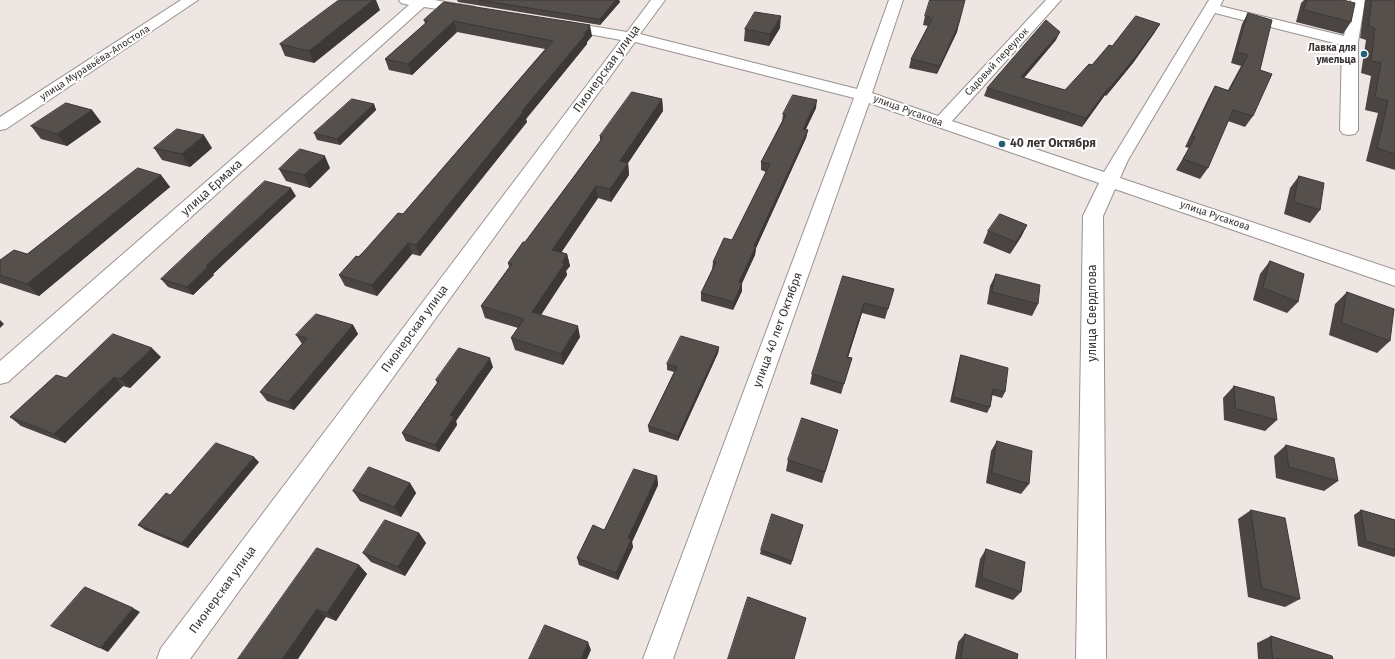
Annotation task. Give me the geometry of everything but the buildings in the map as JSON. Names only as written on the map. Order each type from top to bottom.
[{"type":"street","name":"улица Муравьёва-Апостола","points":[[0,126],[191,0]]},
{"type":"street","name":"Пионерская улица","points":[[172,659],[658,0]]},
{"type":"street","name":"улица 40 лет Октября","points":[[658,659],[863,95],[896,0]]},
{"type":"street","name":"Садовый переулок","points":[[941,124],[1054,0]]},
{"type":"street","points":[[1349,130],[1350,42],[1358,0]]},
{"type":"street","points":[[417,1],[483,12]]},
{"type":"street","name":"улица Ермака","points":[[0,375],[417,1]]},
{"type":"street","points":[[1213,4],[1350,42]]},
{"type":"street","name":"улица Свердлова","points":[[1091,659],[1093,216],[1119,160],[1213,4]]},
{"type":"street","name":"улица Русакова","points":[[545,22],[631,36],[863,95],[941,124],[1110,180],[1395,278]]},
{"type":"place","name":"Лавка для умельца","points":[[1364,54]]},
{"type":"place","name":"40 лет Октября","points":[[1002,144]]}]
